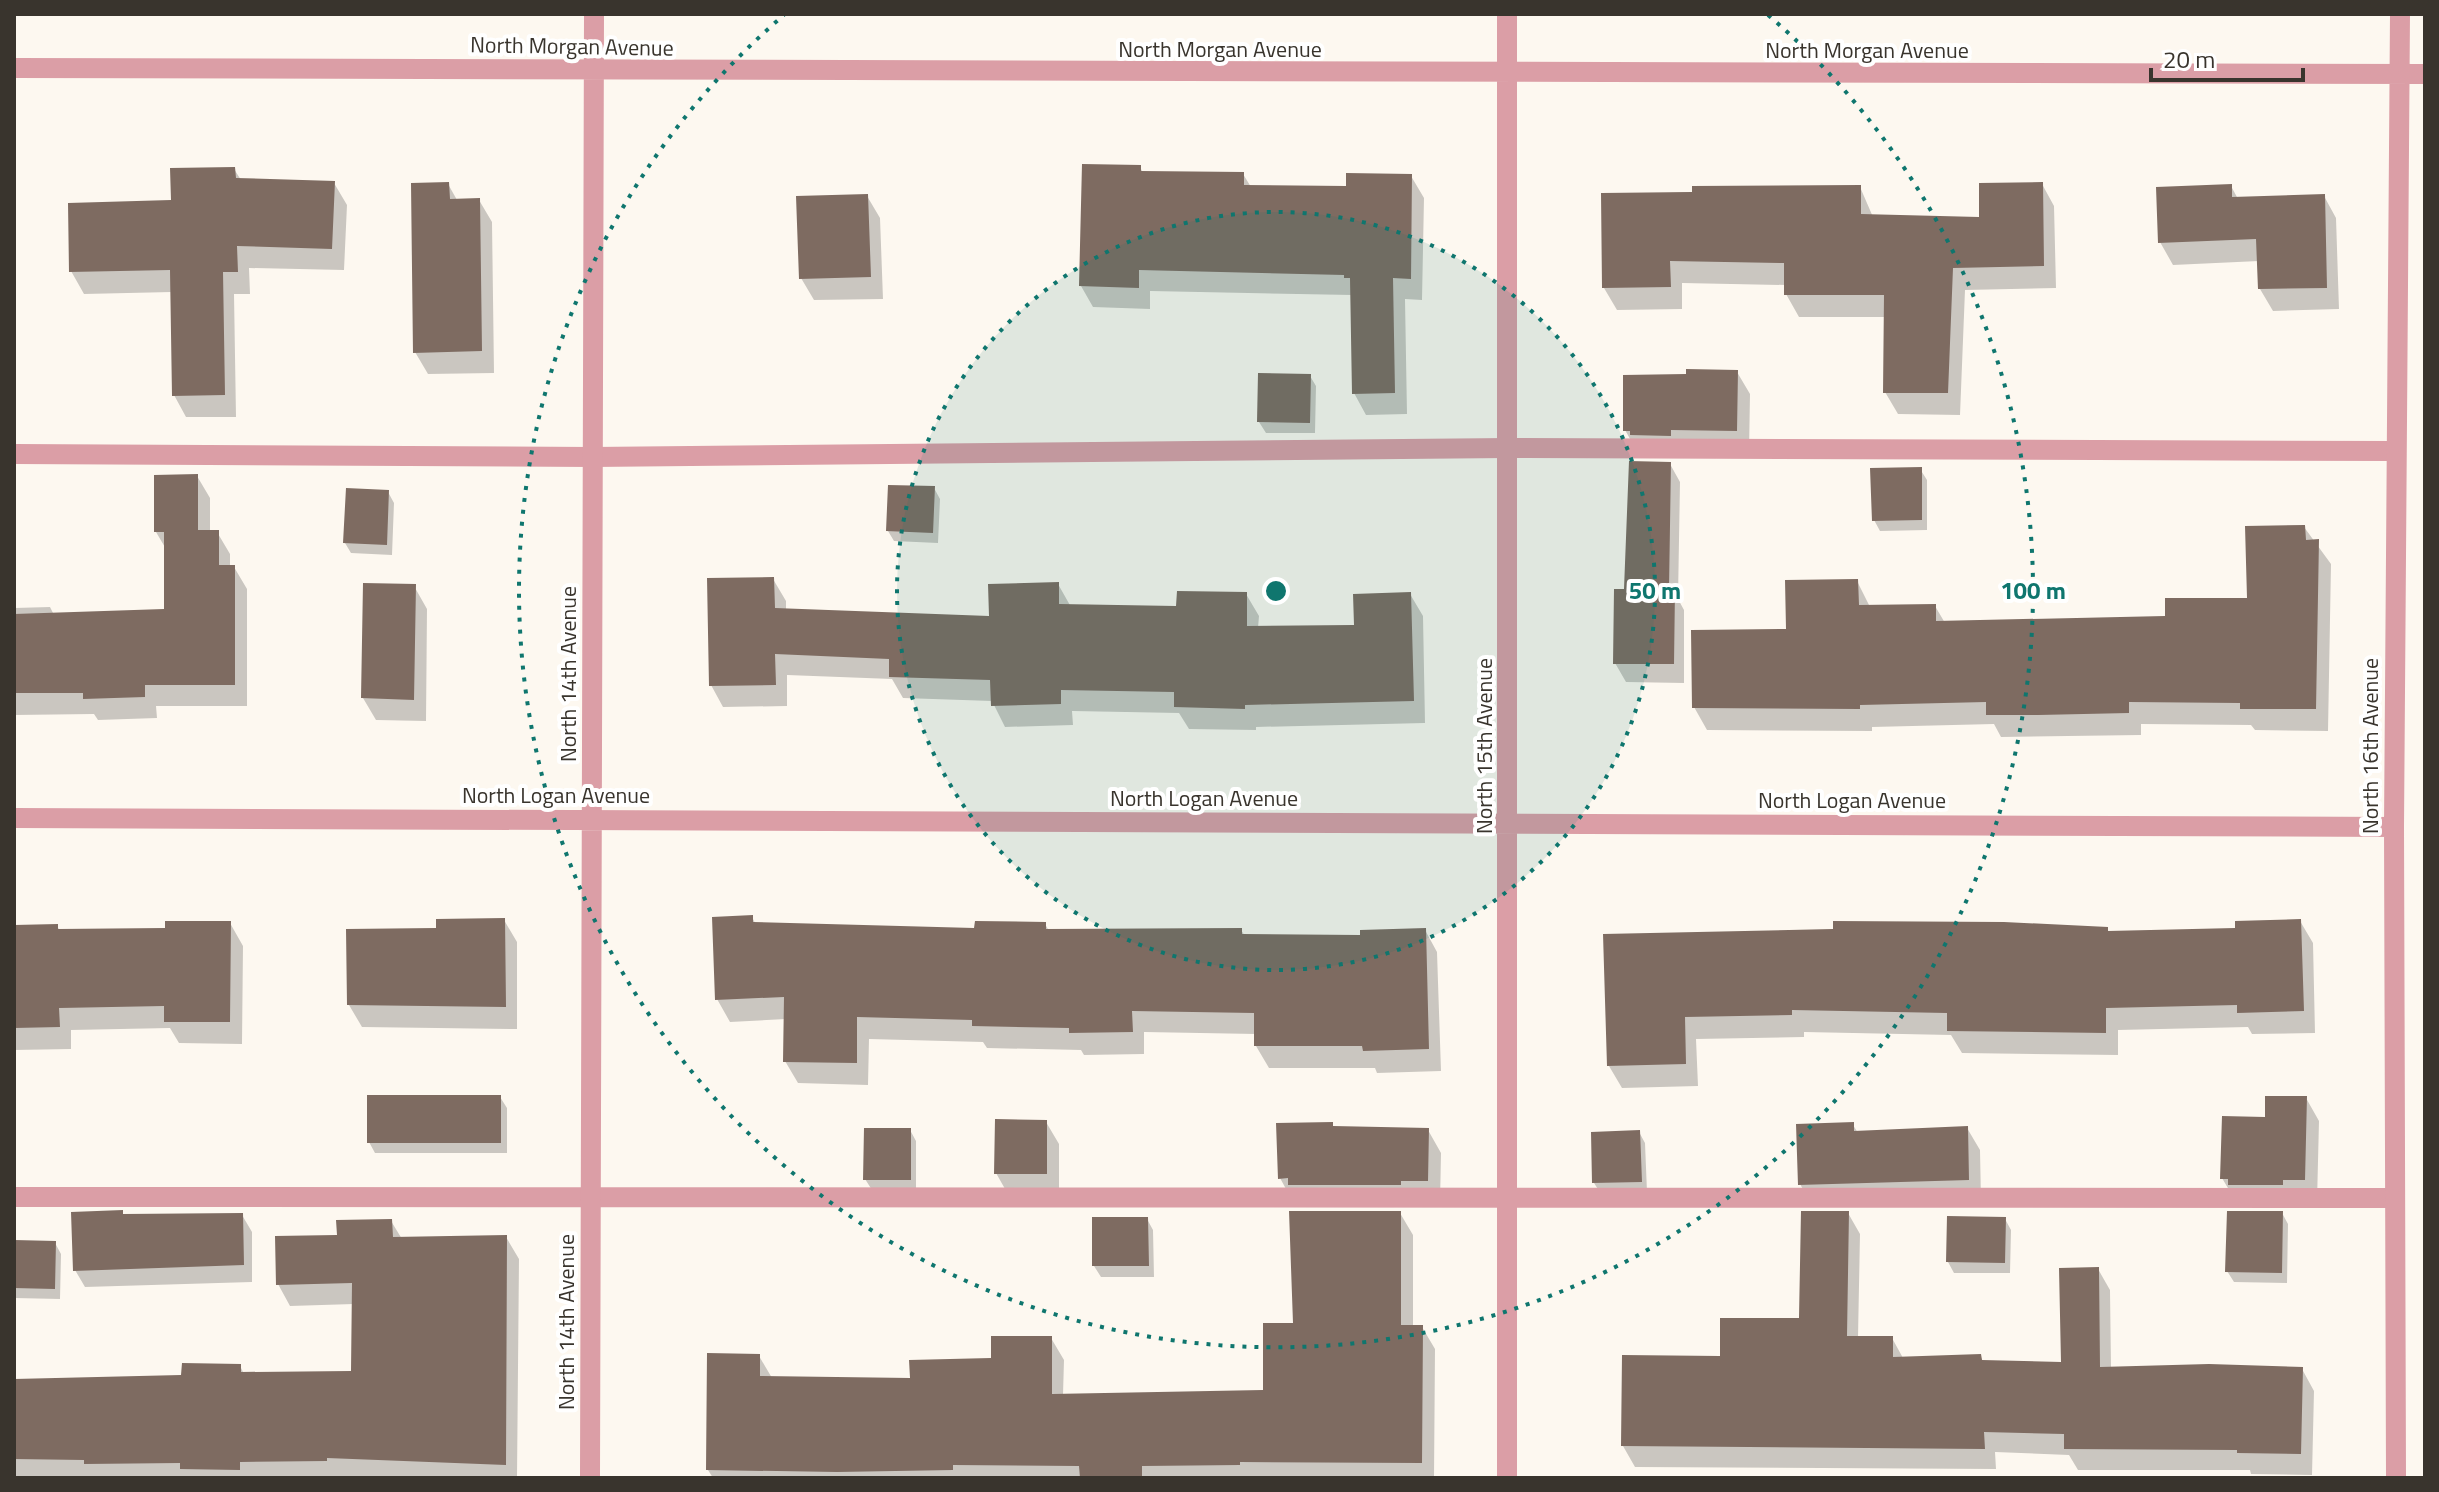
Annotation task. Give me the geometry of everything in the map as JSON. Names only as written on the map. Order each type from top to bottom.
[{"type":"street","name":"North 14th Avenue","points":[[590,1478],[594,14]]},
{"type":"street","name":"North 15th Avenue","points":[[1507,14],[1507,1478]]},
{"type":"street","name":"North 16th Avenue","points":[[2396,1478],[2394,827],[2400,14]]},
{"type":"street","name":"North Morgan Avenue","points":[[14,68],[2425,74]]},
{"type":"street","points":[[14,454],[593,457],[1508,448],[2396,451]]},
{"type":"street","name":"North Logan Avenue","points":[[14,818],[1508,821],[2394,827]]},
{"type":"street","points":[[14,1197],[2395,1198]]},
{"type":"building","points":[[1082,164],[1141,165],[1141,171],[1244,172],[1244,185],[1346,186],[1346,173],[1412,174],[1411,279],[1393,278],[1395,393],[1352,394],[1350,278],[1344,278],[1344,275],[1139,270],[1139,288],[1079,286]]},
{"type":"building","points":[[235,167],[236,178],[335,181],[332,249],[237,246],[238,272],[223,272],[225,395],[172,396],[170,270],[69,272],[68,203],[171,200],[170,168]]},
{"type":"building","points":[[449,182],[450,199],[480,198],[482,351],[413,353],[411,183]]},
{"type":"building","points":[[2043,182],[2044,266],[1953,268],[1948,393],[1883,393],[1884,295],[1784,295],[1784,263],[1670,261],[1671,287],[1602,288],[1601,193],[1692,192],[1692,186],[1861,185],[1861,214],[1979,217],[1979,183]]},
{"type":"building","points":[[2232,184],[2232,197],[2325,194],[2327,288],[2258,289],[2256,239],[2158,243],[2156,187]]},
{"type":"building","points":[[868,194],[871,277],[799,279],[796,196]]},
{"type":"building","points":[[1686,369],[1738,370],[1737,431],[1671,430],[1671,436],[1630,435],[1630,431],[1623,431],[1623,375],[1686,374]]},
{"type":"building","points":[[1258,373],[1311,374],[1310,423],[1257,422]]},
{"type":"building","points":[[1629,461],[1671,462],[1669,589],[1675,589],[1674,664],[1613,664],[1614,589],[1624,589]]},
{"type":"building","points":[[1922,467],[1922,520],[1872,521],[1870,468]]},
{"type":"building","points":[[198,474],[198,530],[219,530],[219,565],[235,565],[235,685],[145,685],[145,697],[83,699],[83,693],[14,693],[14,614],[164,609],[164,532],[154,532],[154,475]]},
{"type":"building","points":[[888,485],[935,486],[933,533],[886,531]]},
{"type":"building","points":[[346,488],[389,490],[387,545],[343,543]]},
{"type":"building","points":[[2305,525],[2306,540],[2319,539],[2316,709],[2240,709],[2240,703],[2129,702],[2129,713],[2038,715],[1986,715],[1986,702],[1860,705],[1860,709],[1692,708],[1691,630],[1786,629],[1785,580],[1858,579],[1859,605],[1936,604],[1936,621],[2165,616],[2165,598],[2247,598],[2245,526]]},
{"type":"building","points":[[774,577],[775,608],[989,616],[988,584],[1059,582],[1059,604],[1176,606],[1177,591],[1247,592],[1247,626],[1354,625],[1353,594],[1411,592],[1414,701],[1245,705],[1245,709],[1174,707],[1174,692],[1061,690],[1061,704],[991,706],[990,680],[889,677],[889,659],[775,654],[776,685],[709,686],[707,578]]},
{"type":"building","points":[[363,583],[416,584],[414,700],[361,698]]},
{"type":"building","points":[[753,915],[753,922],[974,928],[975,921],[1046,922],[1046,929],[1242,928],[1242,934],[1360,935],[1360,930],[1426,928],[1429,1049],[1363,1051],[1362,1046],[1254,1046],[1254,1013],[1132,1011],[1133,1032],[1069,1033],[1069,1028],[972,1026],[972,1020],[857,1017],[857,1063],[783,1062],[784,997],[715,1000],[712,917]]},
{"type":"building","points":[[505,918],[506,1007],[347,1005],[346,929],[436,928],[436,919]]},
{"type":"building","points":[[2301,919],[2304,1011],[2237,1013],[2237,1005],[2106,1008],[2106,1033],[1947,1031],[1947,1013],[1792,1010],[1792,1015],[1685,1017],[1686,1064],[1607,1066],[1603,934],[1833,929],[1833,921],[2004,922],[2108,927],[2108,931],[2235,928],[2235,921]]},
{"type":"building","points":[[165,921],[231,921],[230,1022],[164,1022],[164,1006],[59,1008],[60,1027],[14,1028],[14,925],[58,924],[58,929],[165,928]]},
{"type":"building","points":[[367,1095],[501,1095],[501,1143],[367,1143]]},
{"type":"building","points":[[2265,1096],[2307,1096],[2305,1180],[2283,1180],[2283,1185],[2228,1185],[2228,1179],[2220,1179],[2222,1116],[2265,1117]]},
{"type":"building","points":[[995,1119],[1047,1120],[1047,1174],[994,1174]]},
{"type":"building","points":[[1333,1122],[1333,1126],[1429,1128],[1428,1181],[1401,1181],[1401,1185],[1288,1185],[1288,1178],[1278,1179],[1276,1123]]},
{"type":"building","points":[[1854,1122],[1854,1131],[1968,1126],[1969,1180],[1798,1185],[1796,1124]]},
{"type":"building","points":[[864,1128],[911,1128],[911,1180],[863,1180]]},
{"type":"building","points":[[1640,1130],[1642,1182],[1592,1183],[1591,1132]]},
{"type":"building","points":[[123,1210],[123,1214],[243,1213],[244,1265],[73,1271],[71,1212]]},
{"type":"building","points":[[1289,1211],[1401,1211],[1401,1325],[1423,1325],[1422,1463],[1240,1462],[1240,1465],[1142,1466],[1142,1478],[1080,1478],[1079,1466],[953,1465],[953,1470],[837,1472],[706,1470],[707,1353],[760,1354],[760,1376],[910,1378],[909,1360],[991,1358],[991,1336],[1052,1336],[1052,1394],[1263,1390],[1263,1323],[1293,1323]]},
{"type":"building","points":[[1801,1211],[1849,1211],[1847,1336],[1893,1336],[1893,1357],[1981,1354],[1982,1360],[2061,1362],[2059,1268],[2099,1267],[2100,1367],[2209,1364],[2303,1367],[2301,1454],[2237,1453],[2237,1450],[2064,1449],[2064,1434],[1984,1432],[1985,1449],[1621,1446],[1622,1355],[1720,1356],[1720,1318],[1799,1318]]},
{"type":"building","points":[[2227,1211],[2283,1211],[2282,1273],[2225,1272]]},
{"type":"building","points":[[1947,1216],[2006,1217],[2005,1263],[1946,1262]]},
{"type":"building","points":[[1092,1217],[1148,1217],[1149,1266],[1092,1266]]},
{"type":"building","points":[[392,1219],[393,1237],[507,1235],[506,1465],[327,1458],[327,1461],[240,1462],[240,1470],[180,1469],[180,1463],[84,1464],[84,1460],[14,1459],[14,1379],[181,1375],[182,1363],[241,1364],[241,1372],[351,1371],[352,1283],[276,1285],[275,1236],[337,1235],[336,1220]]},
{"type":"building","points":[[14,1240],[56,1241],[55,1289],[14,1288]]}]
